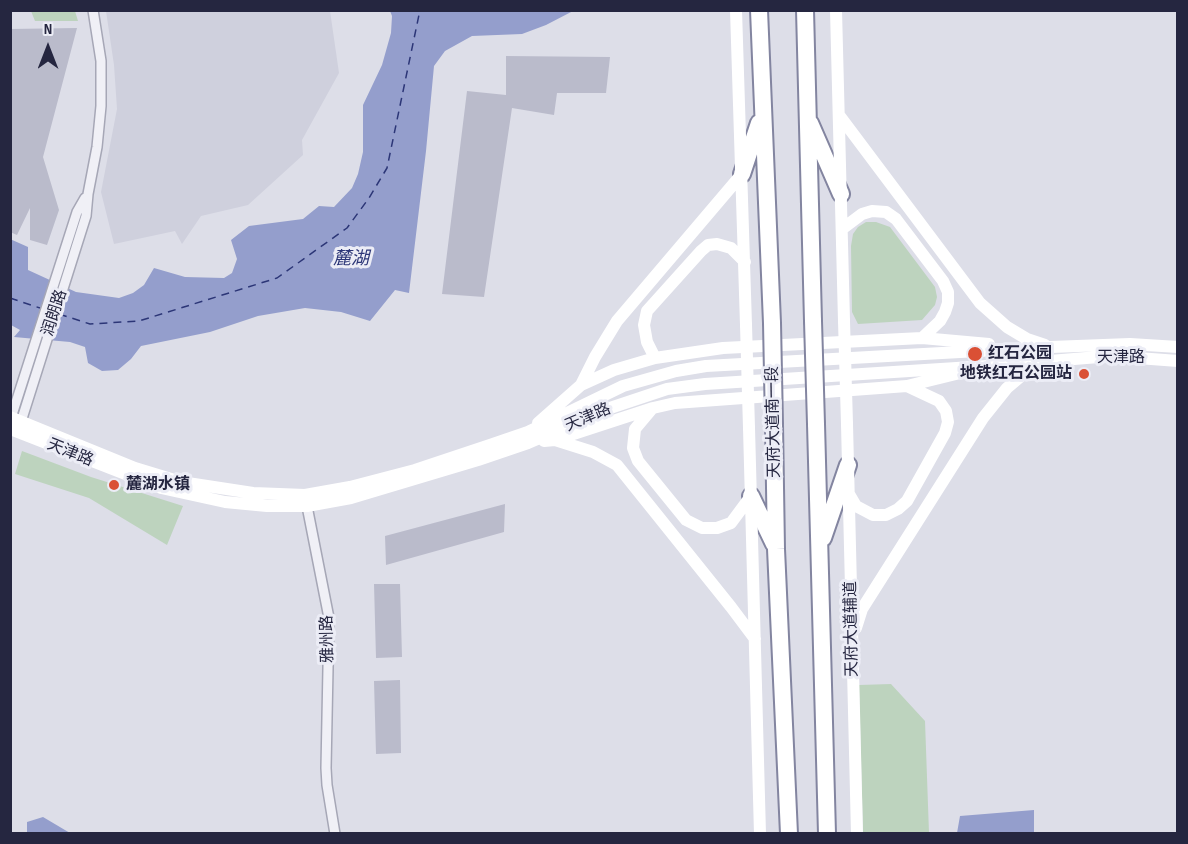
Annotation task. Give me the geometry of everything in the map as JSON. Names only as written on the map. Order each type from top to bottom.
[{"type":"highway","name":"天府大道南一段","points":[[759,10],[772,323],[776,549],[789,834]]},
{"type":"highway","points":[[805,10],[827,834]]},
{"type":"highway","points":[[742,174],[763,111]]},
{"type":"highway","points":[[807,116],[841,194]]},
{"type":"highway","points":[[819,548],[848,465]]},
{"type":"highway","points":[[751,496],[776,549]]},
{"type":"street","name":"润朗路","points":[[14,423],[86,216],[102,97],[101,61],[93,10]]},
{"type":"street","points":[[736,10],[740,84],[760,834]]},
{"type":"street","name":"天府大道辅道","points":[[836,10],[857,834]]},
{"type":"street","points":[[839,115],[980,303],[1006,327],[1027,339],[1051,347]]},
{"type":"street","points":[[528,437],[581,385],[617,321],[742,174]]},
{"type":"street","name":"润朗路","points":[[30,377],[77,212],[88,194]]},
{"type":"street","points":[[842,229],[862,214],[872,211],[886,212],[896,219],[943,281],[948,292],[945,312],[940,321],[922,338]]},
{"type":"street","points":[[655,358],[645,333],[647,311],[700,251],[708,245],[717,244],[731,248],[745,262]]},
{"type":"street","points":[[581,385],[614,370],[655,358],[723,348],[922,338],[1026,348]]},
{"type":"street","name":"天津路","points":[[528,437],[623,386],[676,371],[705,366],[1026,348],[1130,344],[1178,347]]},
{"type":"street","name":"天津路","points":[[14,423],[135,468],[181,482],[306,501],[490,450],[667,389],[705,384],[1111,356],[1178,361]]},
{"type":"street","points":[[853,641],[862,609],[983,418],[1007,388],[1026,372],[1052,360]]},
{"type":"street","points":[[555,440],[653,408],[703,400],[907,386],[988,366]]},
{"type":"street","points":[[849,494],[856,506],[873,514],[886,515],[898,509],[907,501],[945,433],[948,422],[946,411],[939,401],[907,386]]},
{"type":"street","points":[[653,408],[635,429],[633,448],[638,461],[686,520],[702,528],[717,528],[731,523],[751,496]]},
{"type":"street","points":[[528,437],[555,440],[593,452],[617,465],[755,639]]},
{"type":"street","name":"雅州路","points":[[306,501],[329,618],[327,785],[335,834]]},
{"type":"shaded area","points":[[106,11],[330,11],[339,73],[302,140],[303,155],[248,205],[201,216],[182,244],[175,231],[114,244],[101,192],[117,109],[114,65]]},
{"type":"green space","points":[[31,11],[75,11],[78,21],[35,21]]},
{"type":"green space","points":[[866,222],[876,222],[890,227],[935,287],[937,297],[935,305],[922,320],[858,324],[852,312],[851,246],[853,234]]},
{"type":"green space","points":[[22,451],[91,477],[183,506],[167,545],[89,498],[15,474]]},
{"type":"green space","points":[[891,684],[925,721],[929,833],[863,833],[859,685]]},
{"type":"water","name":"麓湖","points":[[390,11],[573,11],[522,34],[472,36],[445,51],[434,66],[409,293],[395,290],[370,321],[341,312],[305,308],[258,316],[210,332],[141,346],[118,370],[102,371],[88,363],[85,347],[70,342],[14,337],[20,330],[11,325],[10,239],[28,247],[28,270],[76,292],[119,298],[133,293],[144,285],[154,268],[185,277],[224,278],[232,273],[237,259],[231,240],[249,226],[303,219],[319,206],[334,207],[352,188],[358,174],[363,152],[363,105],[382,65],[391,33]]},
{"type":"water","points":[[1034,810],[1034,833],[957,833],[960,816]]},
{"type":"water","points":[[43,817],[70,833],[27,833],[27,822]]},
{"type":"building","points":[[77,28],[43,157],[59,210],[47,245],[30,240],[30,208],[17,235],[10,232],[10,29]]},
{"type":"building","points":[[506,56],[610,57],[606,93],[557,93],[554,115],[512,108],[484,297],[442,294],[467,91],[506,95]]},
{"type":"building","points":[[505,504],[504,532],[386,565],[385,536]]},
{"type":"building","points":[[374,584],[400,584],[402,657],[376,658]]},
{"type":"building","points":[[400,680],[401,753],[376,754],[374,681]]},
{"type":"ferry route","points":[[59,314],[90,324],[139,321],[277,278],[347,228],[387,168],[420,10]]},
{"type":"ferry route","points":[[10,298],[43,309]]},
{"type":"place","name":"红石公园","points":[[975,354]]},
{"type":"place","name":"地铁红石公园站","points":[[1084,374]]},
{"type":"place","name":"麓湖水镇","points":[[114,485]]}]
